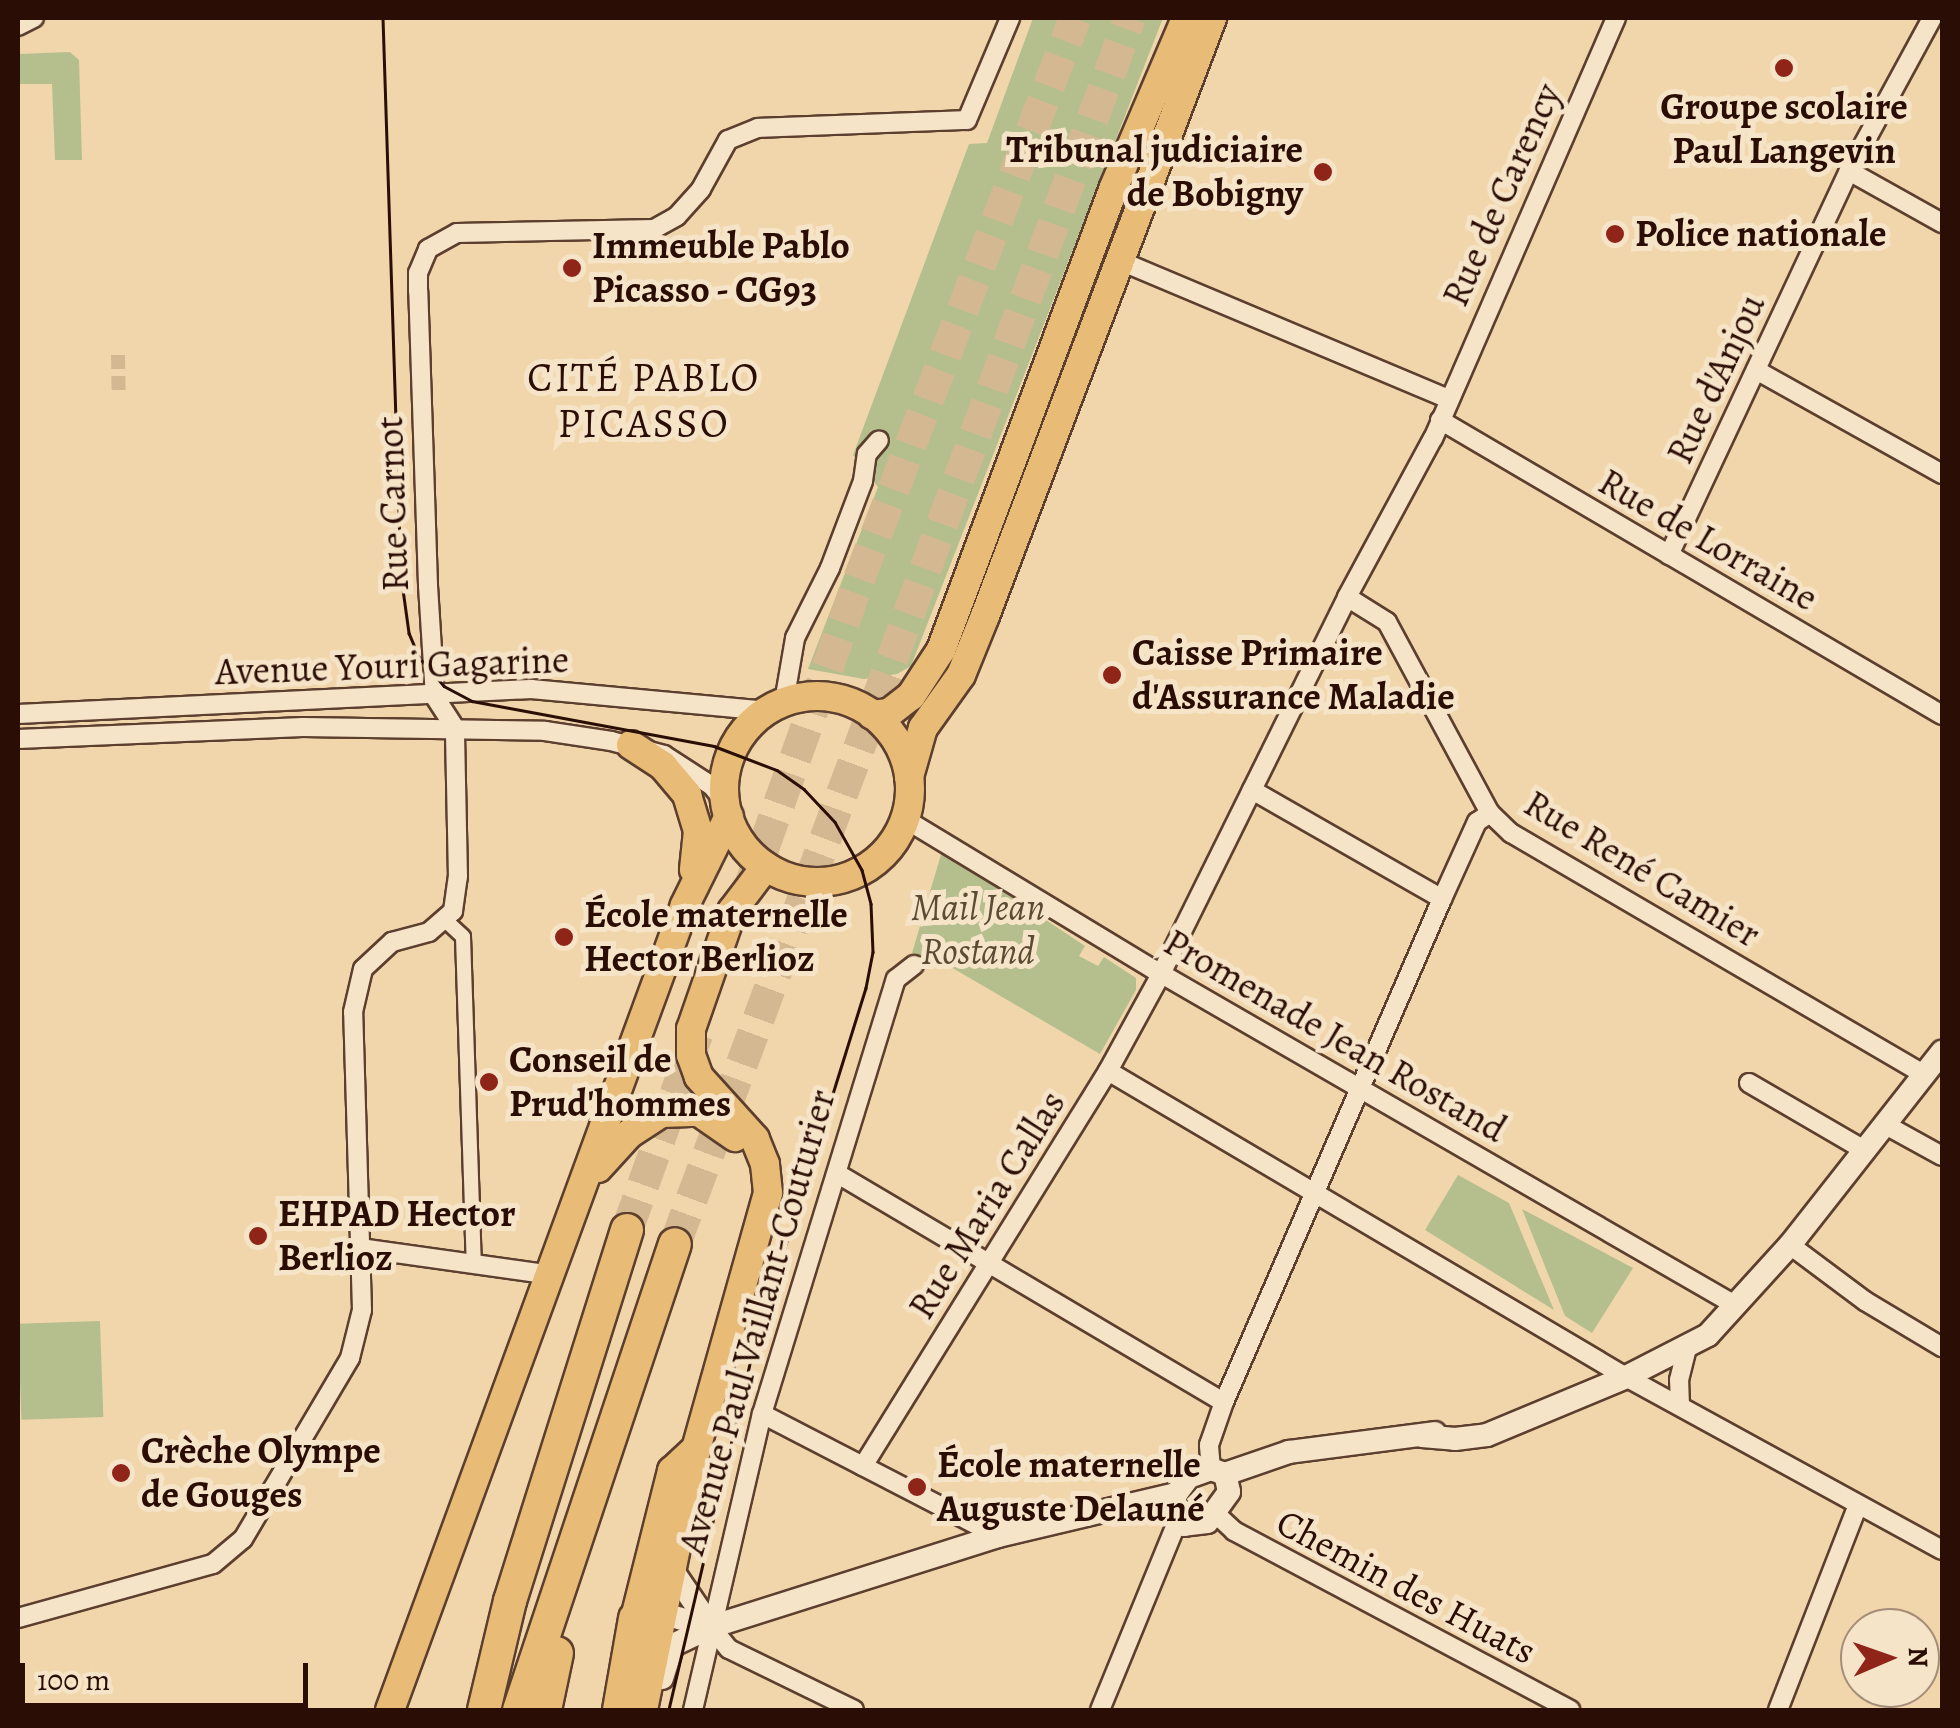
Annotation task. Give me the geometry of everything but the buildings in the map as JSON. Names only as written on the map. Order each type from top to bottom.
[{"type":"highway","points":[[484,1710],[510,1601],[628,1230]]},
{"type":"highway","points":[[519,1710],[675,1244]]},
{"type":"highway","points":[[545,1710],[578,1536]]},
{"type":"highway","points":[[463,1710],[510,1601]]},
{"type":"highway","points":[[619,1710],[643,1624]]},
{"type":"main road","points":[[872,715],[889,713],[911,696],[941,650],[1114,187],[1186,18]]},
{"type":"main road","points":[[909,777],[900,748],[872,715],[846,699],[806,696],[776,706],[744,732],[725,772],[727,810],[744,845],[766,866],[805,880],[850,876],[880,858],[905,819],[909,777],[923,728],[961,675],[1186,76],[1212,18]]},
{"type":"main road","points":[[631,745],[670,772],[692,806],[698,849],[685,905]]},
{"type":"main road","points":[[390,1710],[589,1178],[685,905],[727,810]]},
{"type":"main road","name":"Avenue Paul Vaillant-Couturier","points":[[643,1710],[643,1624],[670,1568],[696,1450],[768,1193],[765,1164],[744,1124],[703,1084],[690,1042],[695,1015],[732,912],[766,866]]},
{"type":"main road","points":[[589,1178],[650,1118],[689,1110],[714,1119],[732,1134],[750,1166],[750,1200],[737,1243],[744,1271]]},
{"type":"main road","points":[[643,1624],[672,1471],[696,1450]]},
{"type":"street","points":[[18,26],[34,18]]},
{"type":"street","name":"Rue Carnot","points":[[455,728],[435,696],[418,272],[428,249],[450,234],[654,228],[677,216],[702,189],[728,140],[758,128],[968,120],[1010,18]]},
{"type":"street","points":[[1186,76],[1200,18]]},
{"type":"street","name":"Rue de Carency","points":[[1448,398],[1616,18]]},
{"type":"street","name":"Rue d'Anjou","points":[[1669,555],[1849,172],[1932,18]]},
{"type":"street","points":[[1849,172],[1942,223]]},
{"type":"street","points":[[1118,260],[1448,398],[1347,597]]},
{"type":"street","points":[[1756,370],[1942,474]]},
{"type":"street","name":"Rue de Lorraine","points":[[1440,420],[1942,715]]},
{"type":"street","points":[[776,706],[795,638],[830,568],[863,481],[866,454],[879,440]]},
{"type":"street","name":"Rue Maria Callas","points":[[864,1466],[1108,1071],[1161,974],[1347,597]]},
{"type":"street","name":"Rue René Camier","points":[[1347,597],[1387,622],[1490,813],[1511,833],[1924,1074]]},
{"type":"street","name":"Avenue Youri Gagarine","points":[[18,714],[30,710],[531,690],[776,706]]},
{"type":"street","name":"Avenue Youri Gagarine","points":[[18,739],[302,726],[555,732],[664,755],[712,786],[727,810]]},
{"type":"street","points":[[18,1618],[214,1564],[243,1540],[350,1358],[362,1310],[352,1012],[363,969],[392,942],[429,932],[453,911],[458,877],[455,728]]},
{"type":"street","points":[[18,748],[106,733]]},
{"type":"street","points":[[1252,790],[1442,899]]},
{"type":"street","points":[[656,1710],[666,1654],[673,1645],[711,1627],[998,1536],[1123,1503],[1175,1507],[1200,1526],[1216,1514],[1222,1476],[1208,1446],[1224,1402],[1442,899],[1477,822],[1490,813]]},
{"type":"street","name":"Promenade Jean Rostand","points":[[905,819],[1161,974],[1735,1305]]},
{"type":"street","points":[[444,919],[463,937],[474,1263]]},
{"type":"street","name":"Avenue Paul Vaillant-Couturier","points":[[693,1710],[762,1414],[896,979],[914,965]]},
{"type":"street","points":[[1100,1710],[1189,1478],[1222,1476],[1289,1452],[1422,1436],[1455,1439],[1487,1435],[1687,1347],[1708,1335],[1790,1245],[1942,1052]]},
{"type":"street","points":[[1108,1071],[1626,1377],[1942,1550]]},
{"type":"street","points":[[1749,1083],[1864,1150]]},
{"type":"street","points":[[1884,1124],[1942,1156]]},
{"type":"street","points":[[838,1174],[1224,1402]]},
{"type":"street","points":[[1790,1245],[1865,1301],[1942,1346]]},
{"type":"street","points":[[360,1248],[552,1275]]},
{"type":"street","points":[[1680,1406],[1680,1380],[1687,1347]]},
{"type":"street","points":[[762,1414],[998,1536]]},
{"type":"street","points":[[1778,1710],[1858,1505]]},
{"type":"street","name":"Chemin des Huats","points":[[1216,1514],[1234,1531],[1570,1710]]},
{"type":"street","points":[[670,1568],[729,1649],[854,1710]]},
{"type":"street","points":[[643,1624],[711,1627]]},
{"type":"green space","points":[[1033,18],[1163,18],[911,666],[897,674],[864,679],[808,669],[878,487],[853,455],[969,144],[987,143]]},
{"type":"green space","points":[[70,52],[79,60],[82,160],[55,160],[52,84],[18,84],[18,54]]},
{"type":"green space","name":"Mail Jean Rostand","points":[[942,851],[1085,946],[1079,956],[1098,966],[1104,957],[1136,978],[1136,990],[1100,1054],[932,956],[928,963],[912,953]]},
{"type":"green space","points":[[1458,1175],[1509,1203],[1554,1310],[1425,1230]]},
{"type":"green space","points":[[1522,1209],[1633,1268],[1592,1333],[1565,1316]]},
{"type":"green space","points":[[100,1321],[103,1417],[21,1420],[18,1324]]},
{"type":"tunnel","points":[[747,894],[859,579],[1075,18]]},
{"type":"tunnel","points":[[675,1244],[1130,18]]},
{"type":"tunnel","points":[[118,355],[119,394]]},
{"type":"tunnel","points":[[627,1230],[697,1034]]},
{"type":"tram line","points":[[383,18],[401,575],[409,633],[419,657],[444,686],[472,701],[714,746],[777,770],[804,789],[835,822],[862,870],[871,904],[873,952],[866,988],[754,1347],[669,1710]]},
{"type":"place","name":"Groupe scolaire Paul Langevin","points":[[1784,68]]},
{"type":"place","name":"Tribunal judiciaire de Bobigny","points":[[1323,172]]},
{"type":"place","name":"Police nationale","points":[[1615,234]]},
{"type":"place","name":"Immeuble Pablo Picasso - CG93","points":[[572,268]]},
{"type":"place","name":"Caisse Primaire d'Assurance Maladie","points":[[1112,675]]},
{"type":"place","name":"École maternelle Hector Berlioz","points":[[564,937]]},
{"type":"place","name":"Conseil de Prud'hommes","points":[[489,1082]]},
{"type":"place","name":"EHPAD Hector Berlioz","points":[[258,1236]]},
{"type":"place","name":"Crèche Olympe de Gouges","points":[[121,1473]]},
{"type":"place","name":"École maternelle Auguste Delauné","points":[[917,1487]]},
{"type":"district","name":"CITÉ PABLO PICASSO","points":[[644,401]]}]
